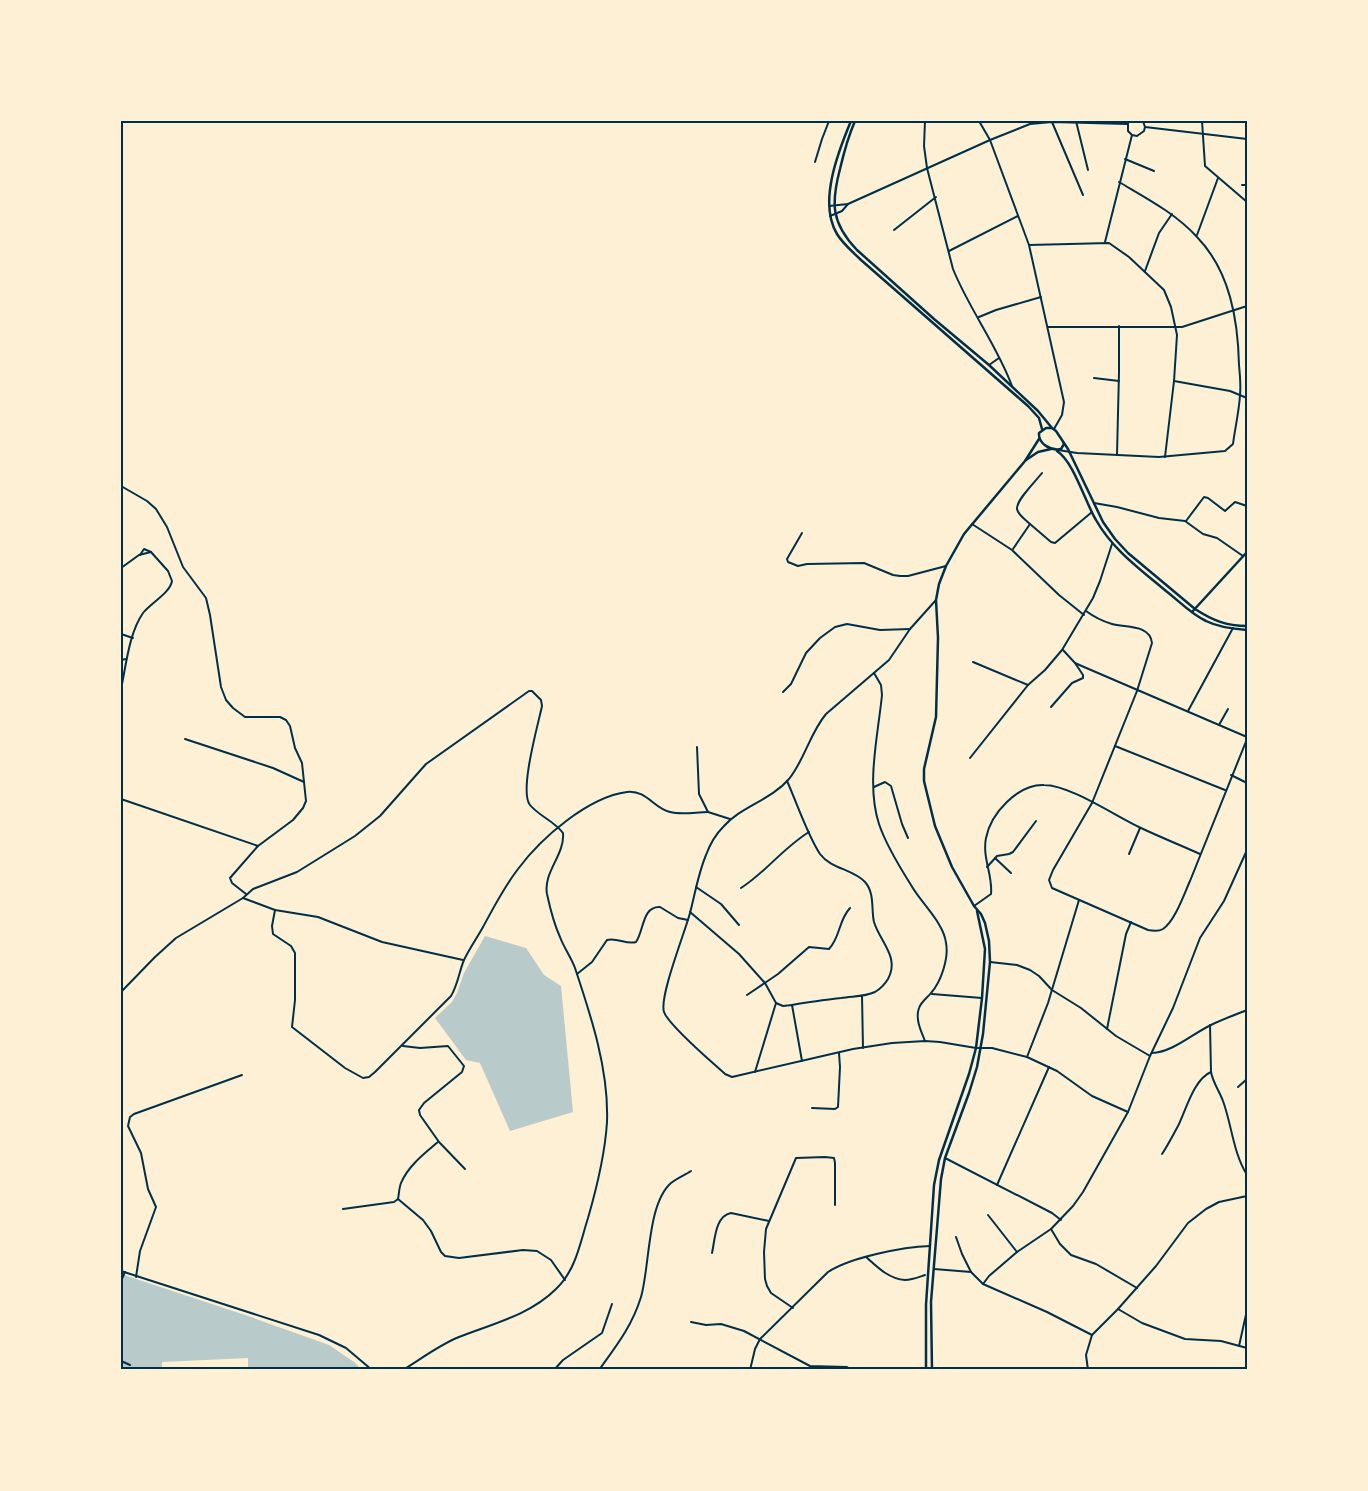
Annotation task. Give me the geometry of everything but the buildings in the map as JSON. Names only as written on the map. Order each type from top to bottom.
[{"type":"main road","points":[[851,121],[835,168],[830,193],[830,216],[837,234],[848,247],[1028,406],[1039,418],[1042,429],[1039,433],[1039,439],[1025,461],[964,534],[946,566],[936,600],[938,638],[936,717],[924,769],[924,781],[935,826],[952,867],[975,908],[986,949],[976,1048],[937,1169],[934,1185],[926,1305],[926,1370]]},
{"type":"main road","points":[[855,121],[847,140],[834,194],[834,205],[842,233],[857,250],[934,319],[990,365],[1038,411],[1070,452],[1103,522],[1121,546],[1195,609],[1219,622],[1234,627],[1247,626]]},
{"type":"main road","points":[[1042,429],[1053,429]]},
{"type":"main road","points":[[1039,439],[1063,456],[1092,512],[1112,544],[1128,560],[1192,612],[1208,622],[1247,630]]},
{"type":"main road","points":[[1025,461],[1038,452],[1063,447],[1063,442]]},
{"type":"main road","points":[[1192,612],[1245,554]]},
{"type":"main road","points":[[932,1370],[931,1302],[940,1189],[945,1158],[970,1093],[980,1048],[990,962],[988,934],[981,914],[975,908]]},
{"type":"street","points":[[815,162],[830,121]]},
{"type":"street","points":[[925,121],[924,146],[927,168],[958,282],[1012,386]]},
{"type":"street","points":[[979,121],[990,140],[1029,245],[1064,402],[1062,415],[1053,429]]},
{"type":"street","points":[[1132,135],[1141,134],[1145,127],[1144,121]]},
{"type":"street","points":[[1202,121],[1205,166],[1247,202]]},
{"type":"street","points":[[829,206],[848,204],[1030,124],[1052,122],[1128,123],[1128,131],[1132,135]]},
{"type":"street","points":[[1052,122],[1083,195]]},
{"type":"street","points":[[1076,122],[1088,170]]},
{"type":"street","points":[[1145,127],[1247,139]]},
{"type":"street","points":[[1105,243],[1132,135]]},
{"type":"street","points":[[1125,159],[1154,171]]},
{"type":"street","points":[[1197,236],[1218,178]]},
{"type":"street","points":[[1055,450],[1165,457],[1225,451],[1232,446],[1240,394],[1239,348],[1234,310],[1229,292],[1217,265],[1197,236],[1172,214],[1119,182]]},
{"type":"street","points":[[1242,184],[1247,185]]},
{"type":"street","points":[[894,230],[936,197]]},
{"type":"street","points":[[830,216],[842,211],[848,204]]},
{"type":"street","points":[[1145,271],[1159,233],[1172,214]]},
{"type":"street","points":[[949,251],[1018,216]]},
{"type":"street","points":[[1029,245],[1105,243],[1113,245],[1159,284],[1168,298],[1177,327],[1174,381],[1165,457]]},
{"type":"street","points":[[978,318],[996,310],[1041,297]]},
{"type":"street","points":[[1048,327],[1182,327],[1247,306]]},
{"type":"street","points":[[1117,455],[1119,326]]},
{"type":"street","points":[[990,365],[999,358]]},
{"type":"street","points":[[1094,378],[1119,381]]},
{"type":"street","points":[[1174,381],[1215,388],[1240,394],[1247,398]]},
{"type":"street","points":[[1042,473],[1018,506],[1019,513],[1051,542],[1055,543],[1092,512]]},
{"type":"street","points":[[121,486],[147,501],[156,509],[167,527],[183,567],[206,598],[221,687],[226,700],[232,708],[245,718],[280,717],[288,722],[295,748],[302,762],[306,797],[303,808],[283,828],[258,846],[230,878],[232,883],[246,894]]},
{"type":"street","points":[[1185,521],[1204,497],[1225,511],[1234,502],[1247,506]]},
{"type":"street","points":[[1094,503],[1159,518],[1185,521],[1203,534],[1217,538],[1245,554]]},
{"type":"street","points":[[972,524],[1012,550],[1059,595],[1084,615]]},
{"type":"street","points":[[1012,550],[1030,524]]},
{"type":"street","points":[[802,533],[786,560],[796,566],[807,564],[864,563],[900,576],[913,575],[946,566]]},
{"type":"street","points":[[970,758],[1028,685],[1045,670],[1062,650],[1086,611],[1100,581],[1112,544]]},
{"type":"street","points":[[121,568],[140,555],[151,552],[168,571],[172,584],[144,613],[126,659],[121,689]]},
{"type":"street","points":[[936,600],[910,629],[893,655],[819,722],[806,751],[787,781],[767,797],[730,819],[713,840],[706,853],[696,887],[664,1000],[664,1013],[672,1025],[725,1074],[738,1077],[863,1048],[925,1041],[976,1048],[992,1048],[1027,1057],[1050,1066],[1092,1096],[1128,1112]]},
{"type":"street","points":[[1075,663],[1137,691],[1188,711],[1247,738],[1182,898],[1165,927],[1154,932],[1056,891],[1049,885],[1049,880],[1059,858],[1092,803],[1137,691],[1152,643],[1148,632],[1139,628],[1111,624],[1098,619],[1086,611]]},
{"type":"street","points":[[783,692],[791,684],[806,652],[820,638],[835,628],[847,624],[880,630],[910,629]]},
{"type":"street","points":[[1188,711],[1234,627]]},
{"type":"street","points":[[121,634],[133,638]]},
{"type":"street","points":[[1051,707],[1072,683],[1083,678],[1084,675],[1062,650]]},
{"type":"street","points":[[121,660],[126,659]]},
{"type":"street","points":[[974,662],[1028,685]]},
{"type":"street","points":[[874,673],[881,686],[882,695],[874,769],[876,812],[883,834],[912,887],[939,924],[945,936],[947,948],[941,974],[935,988],[921,1003],[918,1012],[919,1024],[925,1041]]},
{"type":"street","points":[[121,992],[169,944],[243,898],[253,889],[303,869],[355,836],[380,816],[426,764],[531,690],[541,700],[542,706],[526,789],[528,802],[535,810],[559,828],[562,833],[563,841],[547,881],[547,893],[560,936],[573,963],[602,1065],[607,1122],[604,1149],[592,1203],[574,1265],[565,1280],[550,1295],[530,1308],[506,1320],[455,1339],[404,1370]]},
{"type":"street","points":[[1219,725],[1228,709]]},
{"type":"street","points":[[185,739],[273,768],[304,782]]},
{"type":"street","points":[[697,746],[699,794],[708,812]]},
{"type":"street","points":[[1115,746],[1225,790]]},
{"type":"street","points":[[1231,776],[1247,783]]},
{"type":"street","points":[[690,912],[730,946],[765,983],[776,1003],[783,1006],[862,996],[875,992],[884,984],[891,973],[891,957],[874,922],[868,886],[856,876],[834,866],[819,853],[787,781]]},
{"type":"street","points":[[874,787],[886,782],[891,786],[908,838]]},
{"type":"street","points":[[975,908],[991,894],[986,868],[985,847],[988,830],[1004,805],[1022,791],[1036,786],[1049,785],[1061,788],[1140,828],[1201,854]]},
{"type":"street","points":[[274,910],[273,934],[291,946],[295,953],[295,1000],[292,1027],[345,1068],[363,1078],[375,1072],[403,1046],[451,996],[458,982],[464,960],[518,868],[540,844],[575,814],[591,804],[627,792],[643,794],[660,808],[670,812],[708,812],[730,819]]},
{"type":"street","points":[[121,799],[258,846]]},
{"type":"street","points":[[986,868],[998,855],[1013,852],[1036,821]]},
{"type":"street","points":[[1129,854],[1140,828]]},
{"type":"street","points":[[741,888],[759,875],[791,844],[810,832]]},
{"type":"street","points":[[983,1284],[989,1276],[1017,1252],[1061,1220],[1083,1192],[1128,1112],[1150,1056],[1173,1008],[1200,938],[1224,901],[1247,850]]},
{"type":"street","points":[[995,858],[1011,873]]},
{"type":"street","points":[[696,887],[721,904],[738,925]]},
{"type":"street","points":[[243,898],[274,910],[318,917],[382,942],[464,960]]},
{"type":"street","points":[[1027,1057],[1052,990],[1080,900]]},
{"type":"street","points":[[576,974],[592,962],[607,940],[636,942],[647,913],[654,907],[662,908],[675,917],[688,920]]},
{"type":"street","points":[[747,995],[788,966],[809,947],[829,949],[836,939],[842,917],[850,908]]},
{"type":"street","points":[[1107,1029],[1126,934],[1131,922]]},
{"type":"street","points":[[990,962],[1022,967],[1039,976],[1052,990],[1081,1008],[1116,1036],[1150,1056]]},
{"type":"street","points":[[931,994],[982,998]]},
{"type":"street","points":[[862,996],[863,1048]]},
{"type":"street","points":[[755,1072],[776,1003]]},
{"type":"street","points":[[792,1005],[802,1061]]},
{"type":"street","points":[[1152,1053],[1172,1047],[1210,1025],[1247,1010]]},
{"type":"street","points":[[1210,1025],[1211,1072],[1224,1102],[1236,1152],[1247,1175]]},
{"type":"street","points":[[403,1046],[420,1048],[448,1046],[464,1066],[462,1072],[420,1106],[420,1114],[439,1142],[465,1168]]},
{"type":"street","points":[[812,1108],[835,1109],[838,1107],[839,1053]]},
{"type":"street","points":[[997,1186],[1050,1066]]},
{"type":"street","points":[[1162,1154],[1179,1125],[1192,1093],[1204,1076],[1211,1072]]},
{"type":"street","points":[[136,1277],[140,1251],[156,1207],[148,1189],[141,1153],[128,1126],[130,1117],[242,1075]]},
{"type":"street","points":[[1238,1087],[1247,1079]]},
{"type":"street","points":[[398,1199],[399,1187],[404,1178],[422,1156],[439,1142]]},
{"type":"street","points":[[793,1308],[776,1297],[767,1286],[764,1240],[769,1221],[798,1157],[834,1158],[835,1205]]},
{"type":"street","points":[[945,1158],[1052,1213],[1061,1220]]},
{"type":"street","points":[[599,1370],[628,1331],[640,1300],[658,1202],[670,1183],[691,1171]]},
{"type":"street","points":[[1088,1370],[1086,1355],[1092,1335],[1137,1288],[1188,1223],[1219,1202],[1247,1196]]},
{"type":"street","points":[[398,1199],[423,1220],[445,1256],[459,1258],[523,1250],[537,1251],[551,1260],[565,1280]]},
{"type":"street","points":[[343,1209],[394,1202],[398,1199]]},
{"type":"street","points":[[712,1253],[720,1220],[725,1215],[731,1214],[769,1221]]},
{"type":"street","points":[[988,1215],[1017,1252]]},
{"type":"street","points":[[1051,1229],[1060,1244],[1071,1255],[1096,1264],[1137,1288]]},
{"type":"street","points":[[956,1237],[971,1272],[983,1284],[1047,1312],[1092,1335]]},
{"type":"street","points":[[750,1370],[755,1349],[760,1339],[828,1272],[838,1266],[866,1257],[930,1246]]},
{"type":"street","points":[[866,1257],[883,1272],[898,1279],[907,1280],[925,1275]]},
{"type":"street","points":[[934,1269],[971,1272]]},
{"type":"street","points":[[121,1271],[319,1335],[346,1348],[372,1370]]},
{"type":"street","points":[[121,1281],[125,1272]]},
{"type":"street","points":[[554,1370],[563,1360],[602,1333],[612,1304]]},
{"type":"street","points":[[1118,1309],[1142,1323],[1185,1339],[1221,1341],[1247,1348]]},
{"type":"street","points":[[1239,1346],[1247,1310]]},
{"type":"street","points":[[691,1322],[706,1325],[721,1324],[744,1331],[810,1366],[847,1367],[851,1370]]},
{"type":"street","points":[[121,1361],[130,1365]]},
{"type":"shaded area","points":[[485,936],[526,948],[544,975],[561,986],[573,1112],[510,1131],[480,1063],[466,1060],[435,1018],[452,1002],[464,973]]},
{"type":"shaded area","points":[[121,1274],[329,1345],[354,1362],[362,1370],[248,1370],[248,1358],[162,1362],[162,1370],[121,1370]]}]
